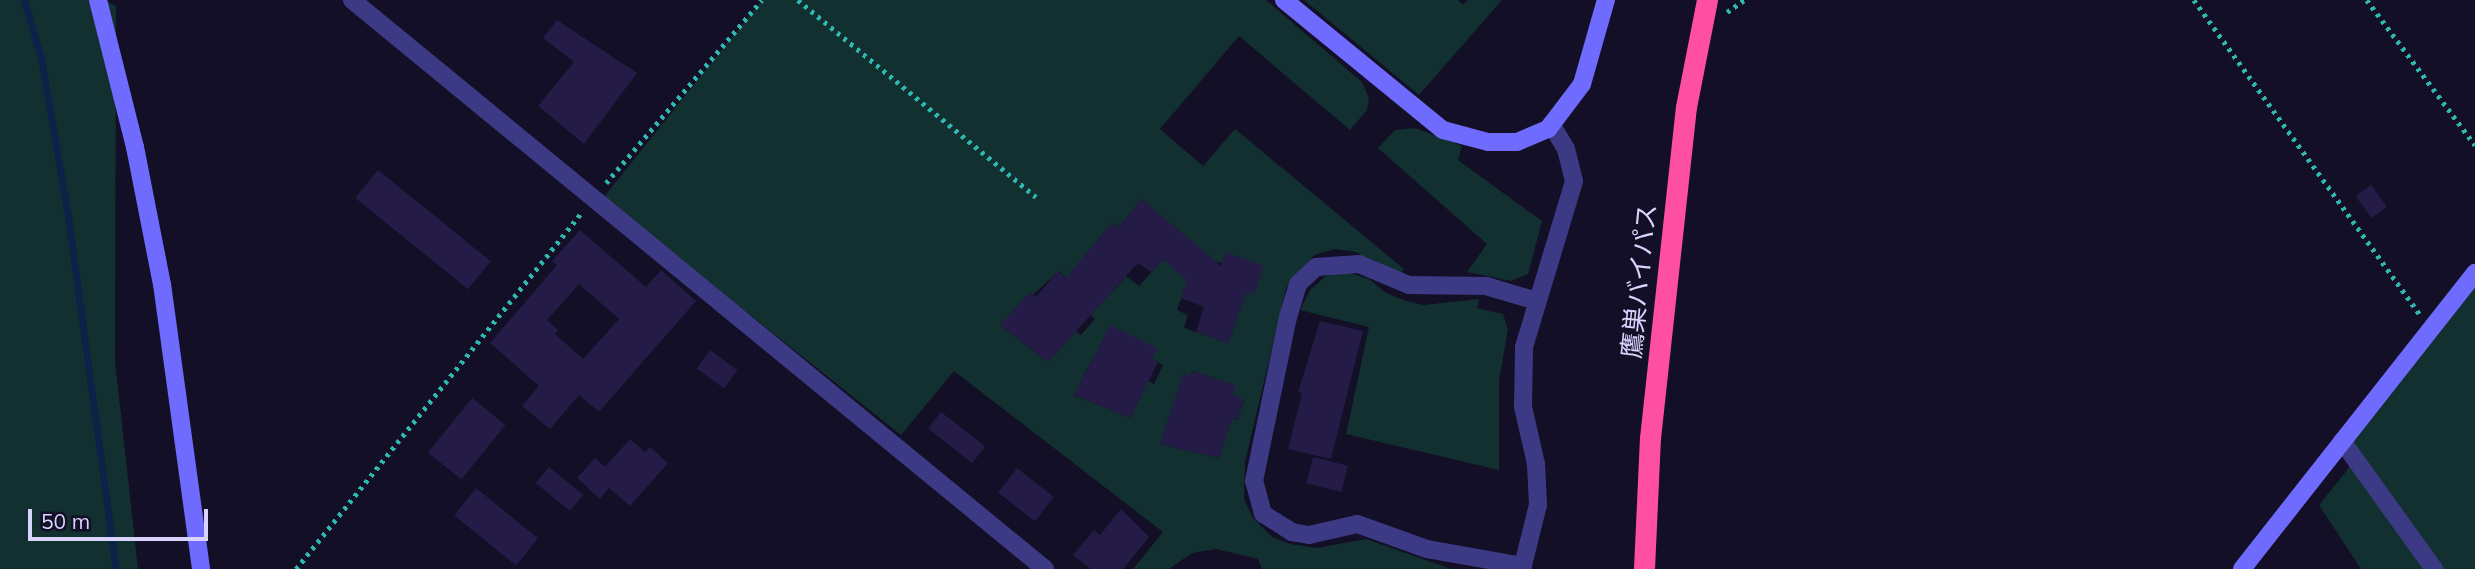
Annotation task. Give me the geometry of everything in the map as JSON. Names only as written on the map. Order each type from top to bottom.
[{"type":"highway","name":"鷹巣バイパス","points":[[1644,569],[1650,438],[1686,107],[1707,0]]},
{"type":"street","points":[[97,0],[135,147],[162,284],[201,569]]},
{"type":"street","points":[[352,0],[1045,569]]},
{"type":"street","points":[[1284,0],[1443,130],[1488,142],[1517,142],[1551,124],[1582,84],[1605,0]]},
{"type":"street","points":[[1537,301],[1486,286],[1409,285],[1359,264],[1316,267],[1298,284],[1288,317],[1254,481],[1263,514],[1292,532],[1309,535],[1357,524],[1427,549],[1523,568],[1538,505],[1536,464],[1523,407],[1524,347],[1573,181],[1566,149],[1551,124]]},
{"type":"street","points":[[2242,569],[2475,274]]},
{"type":"street","points":[[2342,441],[2434,569]]},
{"type":"path","points":[[296,569],[593,198],[762,0]]},
{"type":"path","points":[[798,0],[1036,197]]},
{"type":"path","points":[[2194,0],[2431,329]]},
{"type":"path","points":[[2367,0],[2475,145]]},
{"type":"green space","points":[[0,0],[103,0],[116,6],[115,361],[138,569],[0,569]]},
{"type":"green space","points":[[762,0],[1266,0],[1362,82],[1369,98],[1367,110],[1350,130],[1239,36],[1160,129],[1203,166],[1235,129],[1404,269],[1398,276],[1356,252],[1335,249],[1314,255],[1286,288],[1245,462],[1244,499],[1253,518],[1272,537],[1290,544],[1317,548],[1366,539],[1451,569],[1262,569],[1258,559],[1216,549],[1192,553],[1169,569],[1133,569],[1163,532],[954,371],[901,435],[603,198]],"holes":[[[1142,199],[1169,264],[1163,259],[1139,286],[1126,276],[1115,289],[1084,257],[1112,223],[1118,228]],[[1226,253],[1247,291],[1228,343],[1184,328],[1188,315],[1177,310],[1191,270],[1211,260],[1222,263]],[[1059,271],[1093,302],[1086,310],[1095,319],[1081,335],[1076,331],[1048,362],[1000,325]],[[1157,349],[1152,359],[1163,365],[1154,384],[1148,381],[1130,418],[1074,395],[1094,356]],[[1192,371],[1235,385],[1232,395],[1244,400],[1237,420],[1232,418],[1219,458],[1160,444],[1174,402],[1181,404]]]},
{"type":"green space","points":[[1304,0],[1458,0],[1463,5],[1468,0],[1502,0],[1419,95]]},
{"type":"green space","points":[[1415,128],[1462,146],[1458,160],[1542,221],[1528,274],[1511,281],[1467,272],[1487,244],[1378,148],[1395,130]]},
{"type":"green space","points":[[1346,272],[1369,279],[1386,293],[1406,301],[1424,305],[1479,299],[1477,308],[1503,314],[1508,329],[1499,380],[1499,470],[1346,434],[1369,327],[1300,310],[1311,289],[1326,276]]},
{"type":"green space","points":[[2475,273],[2475,569],[2361,569],[2319,505],[2356,459],[2342,441]]},
{"type":"building","points":[[557,20],[637,73],[584,144],[538,106],[574,62],[543,38]]},
{"type":"building","points":[[378,170],[491,261],[468,289],[355,198]]},
{"type":"building","points":[[2371,185],[2387,207],[2371,218],[2356,196]]},
{"type":"building","points":[[1142,199],[1221,266],[1226,252],[1264,266],[1254,294],[1247,291],[1228,343],[1196,332],[1204,307],[1181,298],[1187,280],[1163,259],[1151,272],[1138,263],[1048,362],[1000,325],[1030,292],[1036,297],[1058,271],[1066,278],[1112,223],[1118,228]]},
{"type":"building","points":[[580,230],[646,287],[661,270],[696,301],[599,412],[579,395],[550,429],[522,406],[539,386],[490,343],[557,265],[552,261]],"holes":[[[579,284],[619,319],[583,359],[555,334],[558,330],[547,320]]]},
{"type":"building","points":[[1320,321],[1363,331],[1331,459],[1288,449],[1302,393],[1298,392]]},
{"type":"building","points":[[1110,325],[1158,349],[1152,359],[1158,362],[1130,418],[1074,395]]},
{"type":"building","points":[[710,350],[738,370],[724,389],[696,369]]},
{"type":"building","points":[[1191,371],[1236,385],[1232,395],[1244,399],[1237,420],[1232,418],[1219,458],[1160,444],[1183,373],[1190,376]]},
{"type":"building","points":[[472,398],[505,425],[461,479],[428,452]]},
{"type":"building","points":[[941,412],[985,446],[972,463],[928,429]]},
{"type":"building","points":[[630,439],[645,452],[650,447],[668,463],[630,506],[609,488],[600,499],[577,478],[595,458],[605,467]]},
{"type":"building","points":[[1313,457],[1348,466],[1341,492],[1306,483]]},
{"type":"building","points":[[549,467],[583,495],[570,511],[536,483]]},
{"type":"building","points":[[1017,468],[1054,497],[1035,521],[998,492]]},
{"type":"building","points":[[476,488],[538,538],[516,566],[454,515]]},
{"type":"building","points":[[1121,509],[1149,537],[1123,569],[1091,569],[1073,555],[1094,530],[1100,535]]},
{"type":"waterway","points":[[24,0],[41,58],[68,216],[116,569]]}]
